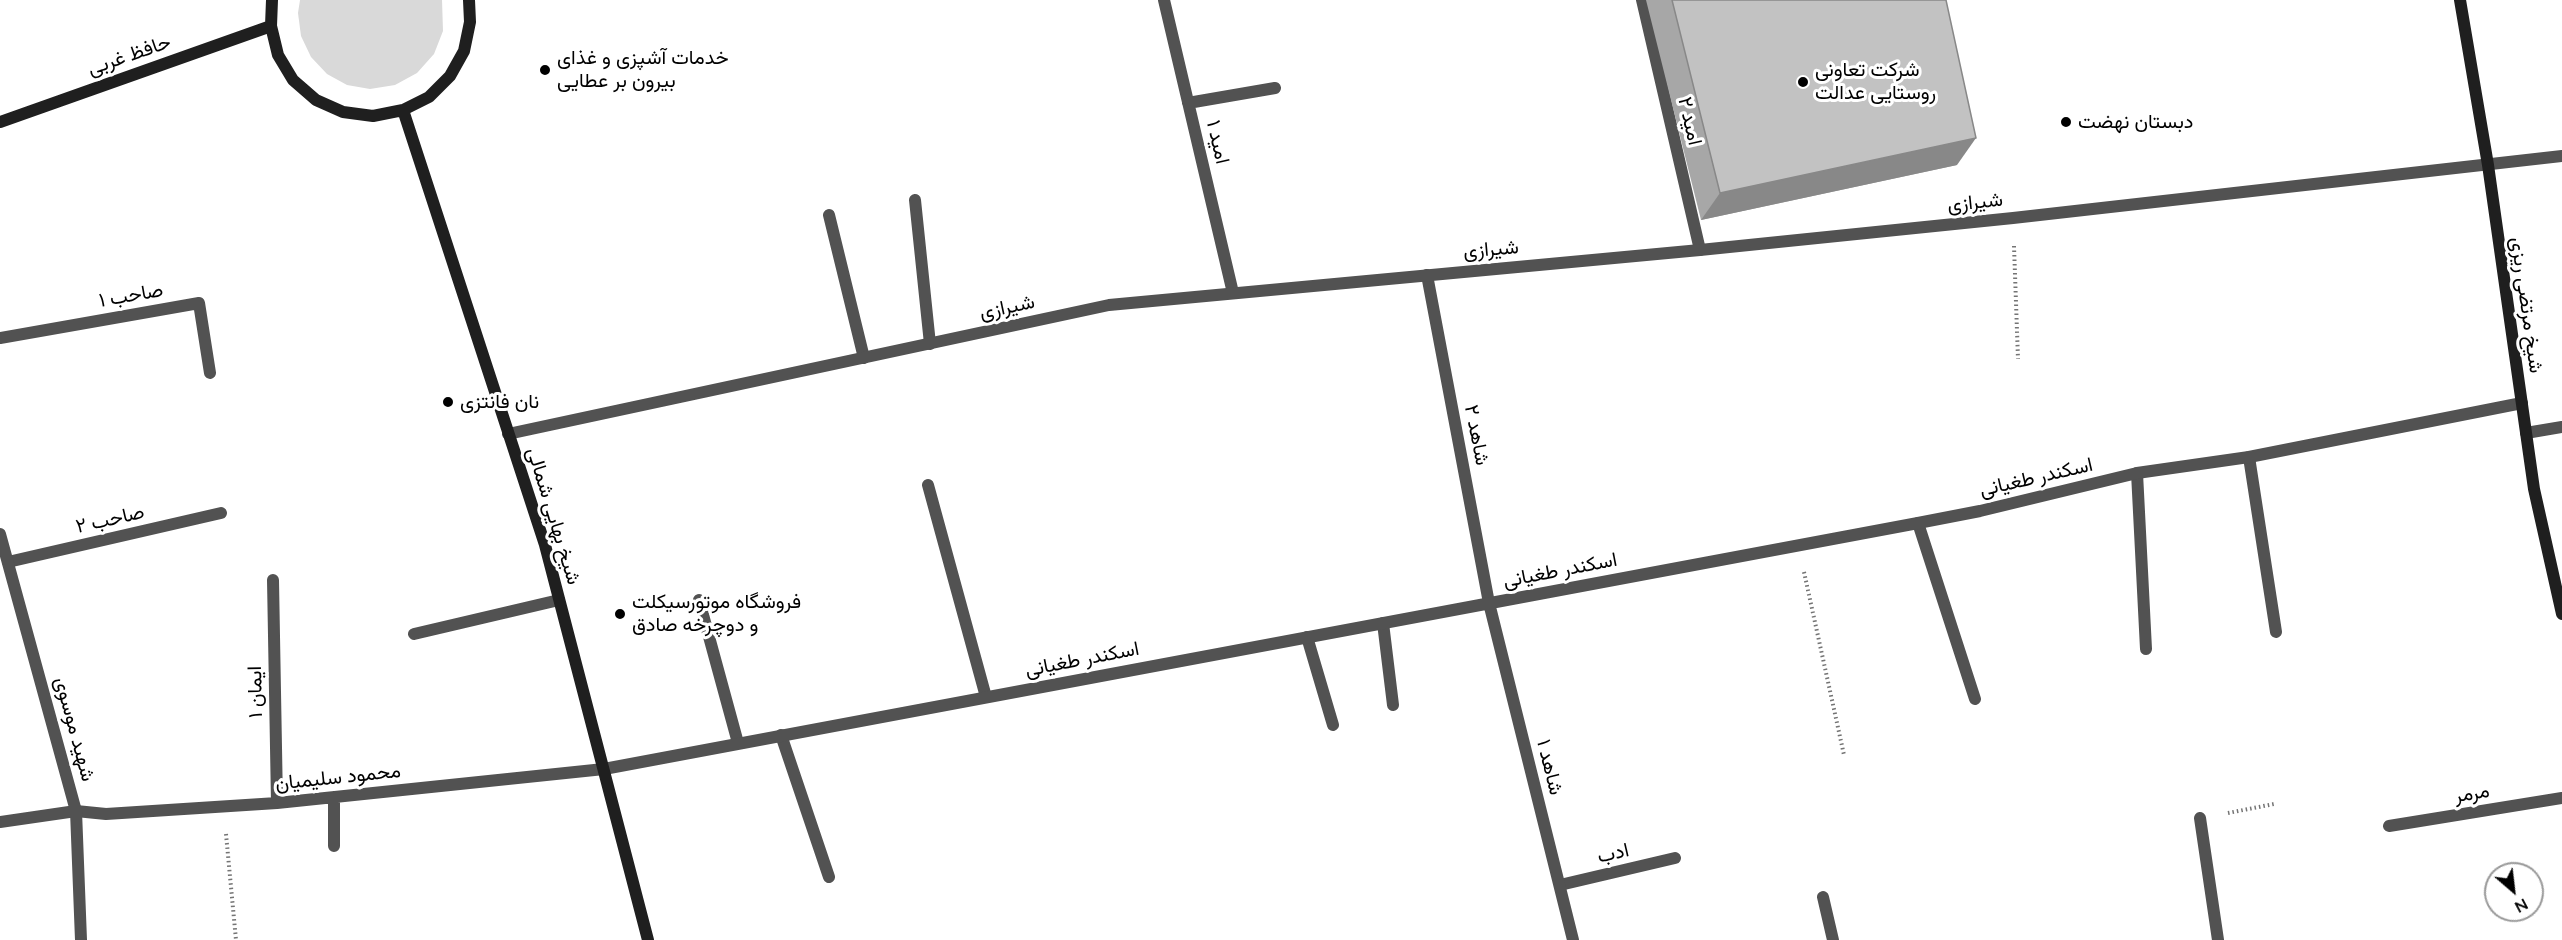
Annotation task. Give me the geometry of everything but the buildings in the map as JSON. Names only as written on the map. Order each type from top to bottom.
[{"type":"street","points":[[272,0],[271,26],[278,55],[293,80],[316,100],[343,112],[373,116],[403,110],[429,97],[450,76],[464,51],[470,22],[469,0]]},
{"type":"street","name":"امید ۱","points":[[1164,0],[1233,293]]},
{"type":"street","name":"امید ۲","points":[[1642,0],[1700,250]]},
{"type":"street","name":"شیخ مرتضی ریزی","points":[[2460,0],[2488,165],[2534,489],[2562,614]]},
{"type":"street","name":"حافظ غربی","points":[[0,122],[271,26]]},
{"type":"street","points":[[1188,103],[1275,88]]},
{"type":"street","name":"شیخ بهایی شمالی","points":[[403,110],[545,544],[648,940]]},
{"type":"street","name":"شیرازی","points":[[508,434],[1109,305],[1700,250],[2013,218],[2562,156]]},
{"type":"street","points":[[915,200],[930,344]]},
{"type":"street","points":[[829,215],[864,358]]},
{"type":"street","name":"شاهد ۲","points":[[1427,275],[1489,603]]},
{"type":"street","name":"صاحب ۱","points":[[0,338],[199,303],[210,373]]},
{"type":"street","name":"اسکندر طغیانی","points":[[603,769],[1918,523],[1980,511],[2137,473],[2249,457],[2522,404]]},
{"type":"street","points":[[2526,433],[2562,427]]},
{"type":"street","points":[[2249,457],[2276,632]]},
{"type":"street","points":[[2137,473],[2146,649]]},
{"type":"street","points":[[928,485],[986,697]]},
{"type":"street","name":"صاحب ۲","points":[[8,562],[221,513]]},
{"type":"street","points":[[1918,523],[1975,699]]},
{"type":"street","name":"شهید موسوی","points":[[0,534],[76,811],[81,940]]},
{"type":"street","name":"ایمان ۱","points":[[273,580],[277,803]]},
{"type":"street","points":[[414,634],[559,600]]},
{"type":"street","points":[[699,600],[738,743]]},
{"type":"street","name":"شاهد ۱","points":[[1489,603],[1573,940]]},
{"type":"street","points":[[1383,622],[1393,705]]},
{"type":"street","points":[[1307,637],[1333,725]]},
{"type":"street","points":[[781,735],[829,877]]},
{"type":"street","name":"محمود سلیمیان","points":[[0,822],[76,811],[106,814],[277,803],[603,769]]},
{"type":"street","points":[[334,797],[334,846]]},
{"type":"street","name":"مرمر","points":[[2389,826],[2562,798]]},
{"type":"street","points":[[2200,818],[2218,940]]},
{"type":"street","name":"ادب","points":[[1560,885],[1675,858]]},
{"type":"street","points":[[1823,897],[1833,940]]},
{"type":"path","points":[[2013,218],[2018,359]]},
{"type":"path","points":[[1798,545],[1844,754]]},
{"type":"path","points":[[2200,818],[2274,804]]},
{"type":"path","points":[[224,806],[236,940]]},
{"type":"shaded area","points":[[300,0],[442,0],[443,31],[434,54],[417,73],[395,85],[370,89],[347,85],[327,74],[311,57],[301,36],[298,13]]},
{"type":"place","name":"خدمات آشپزی و غذای بیرون بر عطایی","points":[[545,70]]},
{"type":"place","name":"شرکت تعاونی روستایی عدالت","points":[[1803,82]]},
{"type":"place","name":"دبستان نهضت","points":[[2066,122]]},
{"type":"place","name":"نان فانتزی","points":[[448,402]]},
{"type":"place","name":"فروشگاه موتورسیکلت و دوچرخه صادق","points":[[620,614]]}]
